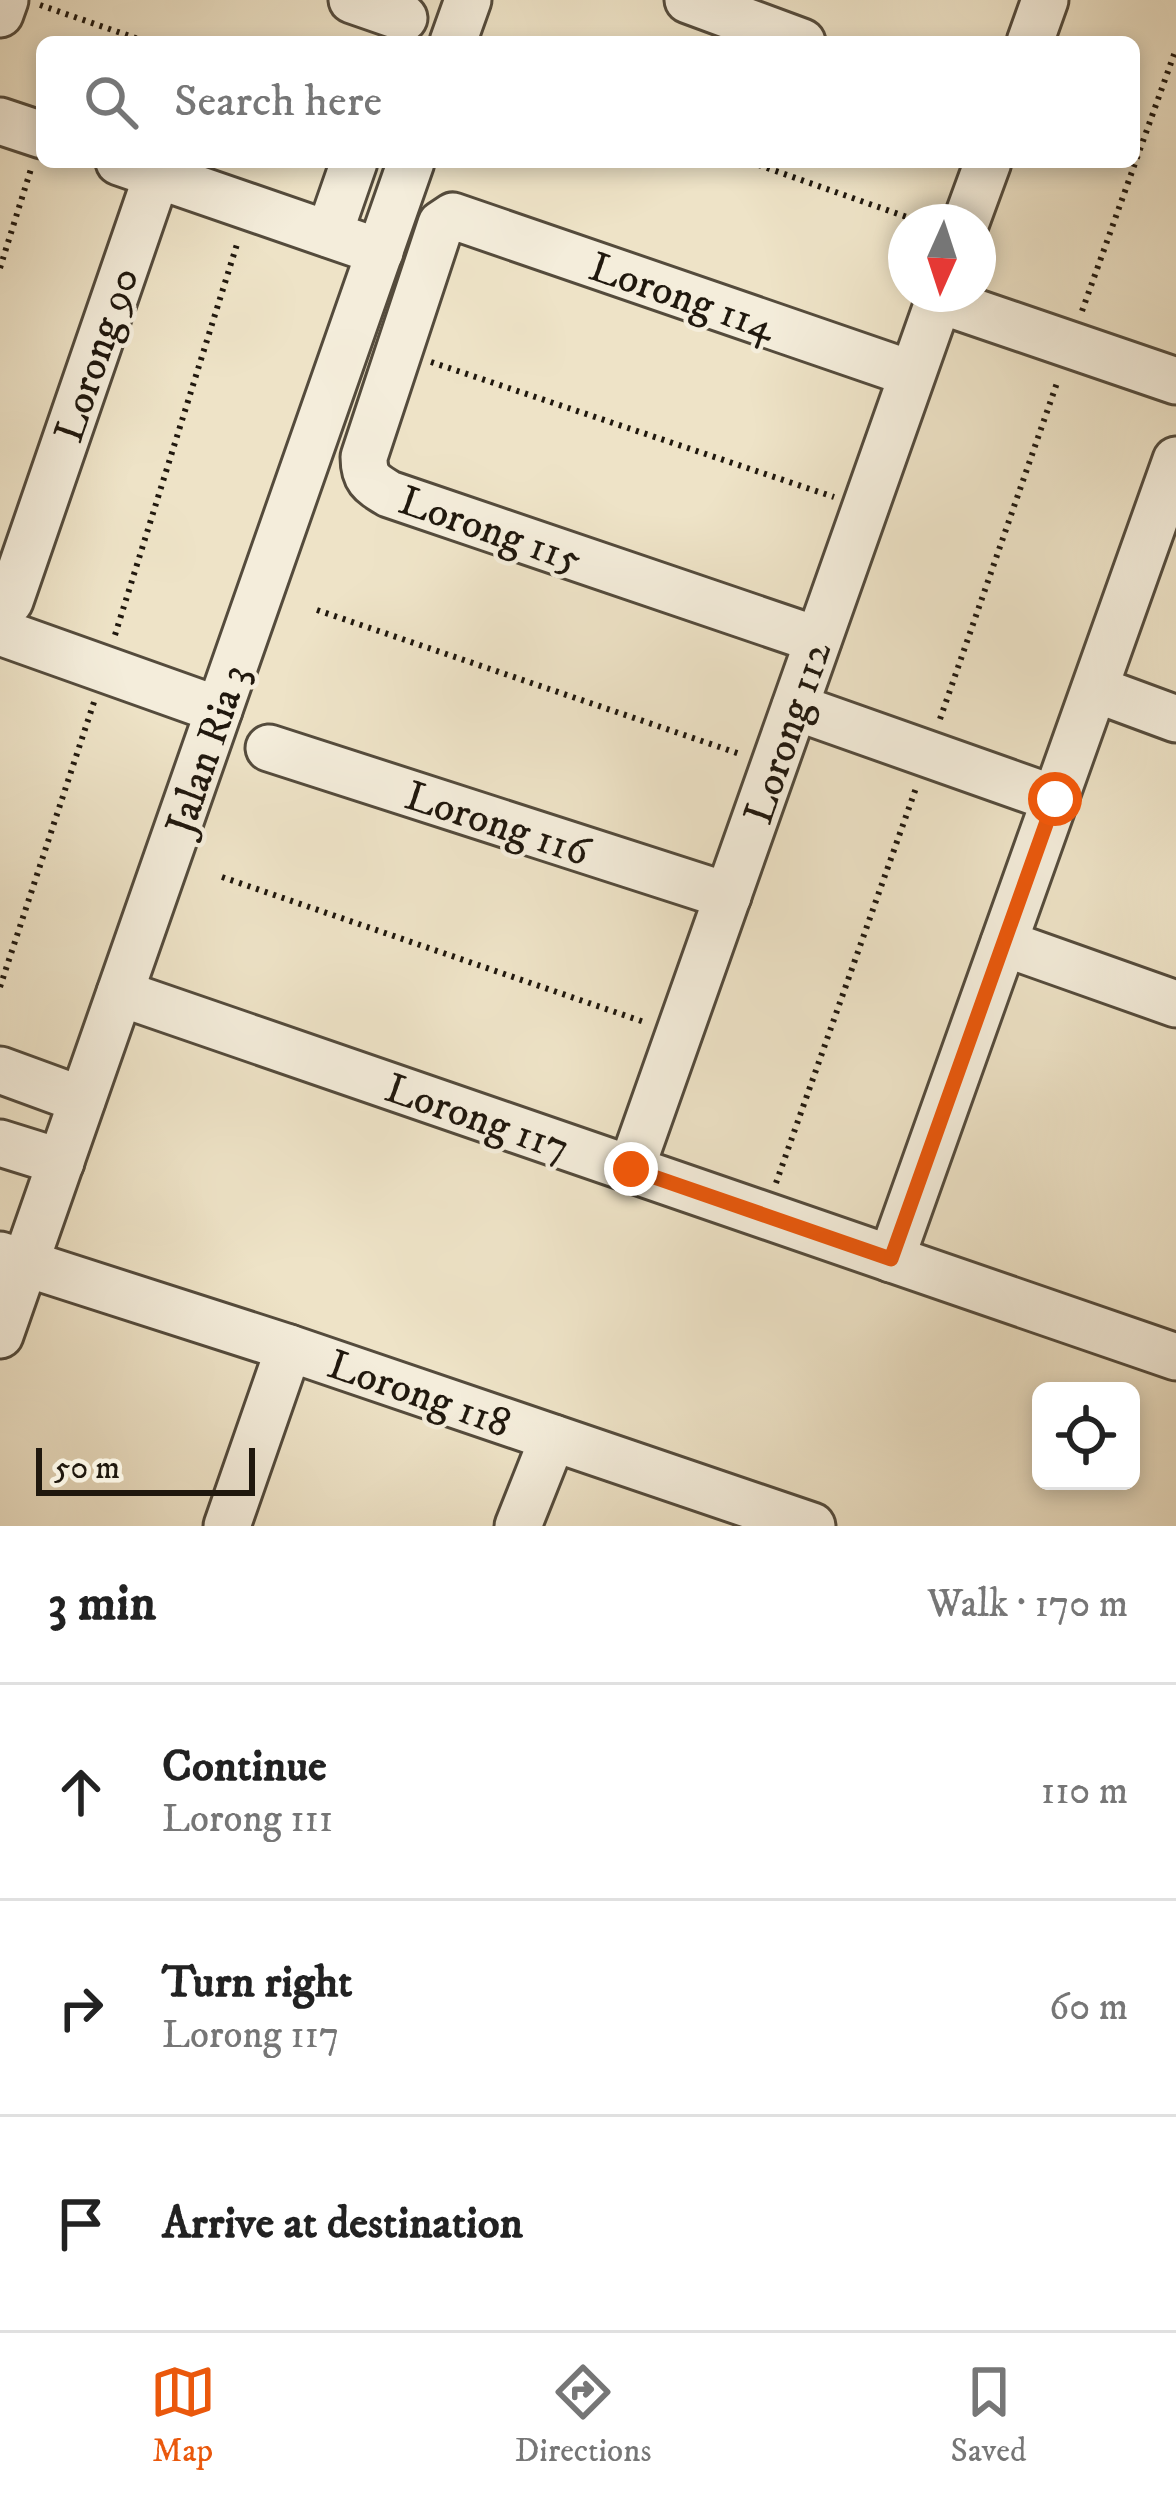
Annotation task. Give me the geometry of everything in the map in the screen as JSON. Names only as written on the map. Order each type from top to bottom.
[{"type":"street","points":[[0,14],[5,0]]},
{"type":"street","points":[[352,0],[404,20]]},
{"type":"street","points":[[455,36],[468,0]]},
{"type":"street","points":[[688,0],[786,36]]},
{"type":"street","points":[[1032,36],[1045,0]]},
{"type":"street","points":[[0,121],[36,133]]},
{"type":"street","points":[[329,234],[352,168]]},
{"type":"street","name":"Jalan Ria 3","points":[[0,1335],[13,1259],[61,1162],[409,168]]},
{"type":"street","points":[[973,204],[986,168]]},
{"type":"street","points":[[138,169],[380,252]]},
{"type":"street","name":"Lorong 90","points":[[5,616],[138,169]]},
{"type":"street","name":"Lorong 115","points":[[453,217],[441,224],[364,457],[364,475],[389,494],[818,640]]},
{"type":"street","name":"Lorong 114","points":[[453,217],[912,374]]},
{"type":"street","name":"Lorong 112","points":[[631,1169],[935,312]]},
{"type":"street","points":[[981,312],[1176,381]]},
{"type":"street","points":[[891,1259],[1176,460]]},
{"type":"street","points":[[5,616],[105,669],[219,710]]},
{"type":"street","points":[[1095,689],[1176,718]]},
{"type":"street","points":[[795,707],[1055,799]]},
{"type":"street","name":"Lorong 116","points":[[269,748],[728,896]]},
{"type":"street","points":[[1004,944],[1176,1004]]},
{"type":"street","name":"Lorong 117","points":[[120,993],[1176,1357]]},
{"type":"street","points":[[1,1114],[82,1100]]},
{"type":"street","points":[[1,1114],[61,1162]]},
{"type":"street","name":"Lorong 118","points":[[13,1259],[289,1348],[800,1524]]},
{"type":"street","points":[[227,1526],[289,1348]]},
{"type":"street","points":[[518,1526],[554,1438]]},
{"type":"path","points":[[25,0],[130,36]]},
{"type":"path","points":[[1140,150],[1176,49]]},
{"type":"path","points":[[0,268],[36,154]]},
{"type":"path","points":[[767,168],[888,210]]},
{"type":"path","points":[[765,1216],[1133,168]]},
{"type":"path","points":[[0,987],[249,207]]},
{"type":"path","points":[[399,351],[866,507]]},
{"type":"path","points":[[317,610],[774,766]]},
{"type":"path","points":[[222,877],[679,1034]]},
{"type":"route","points":[[631,1169],[891,1259],[1055,799]]}]
